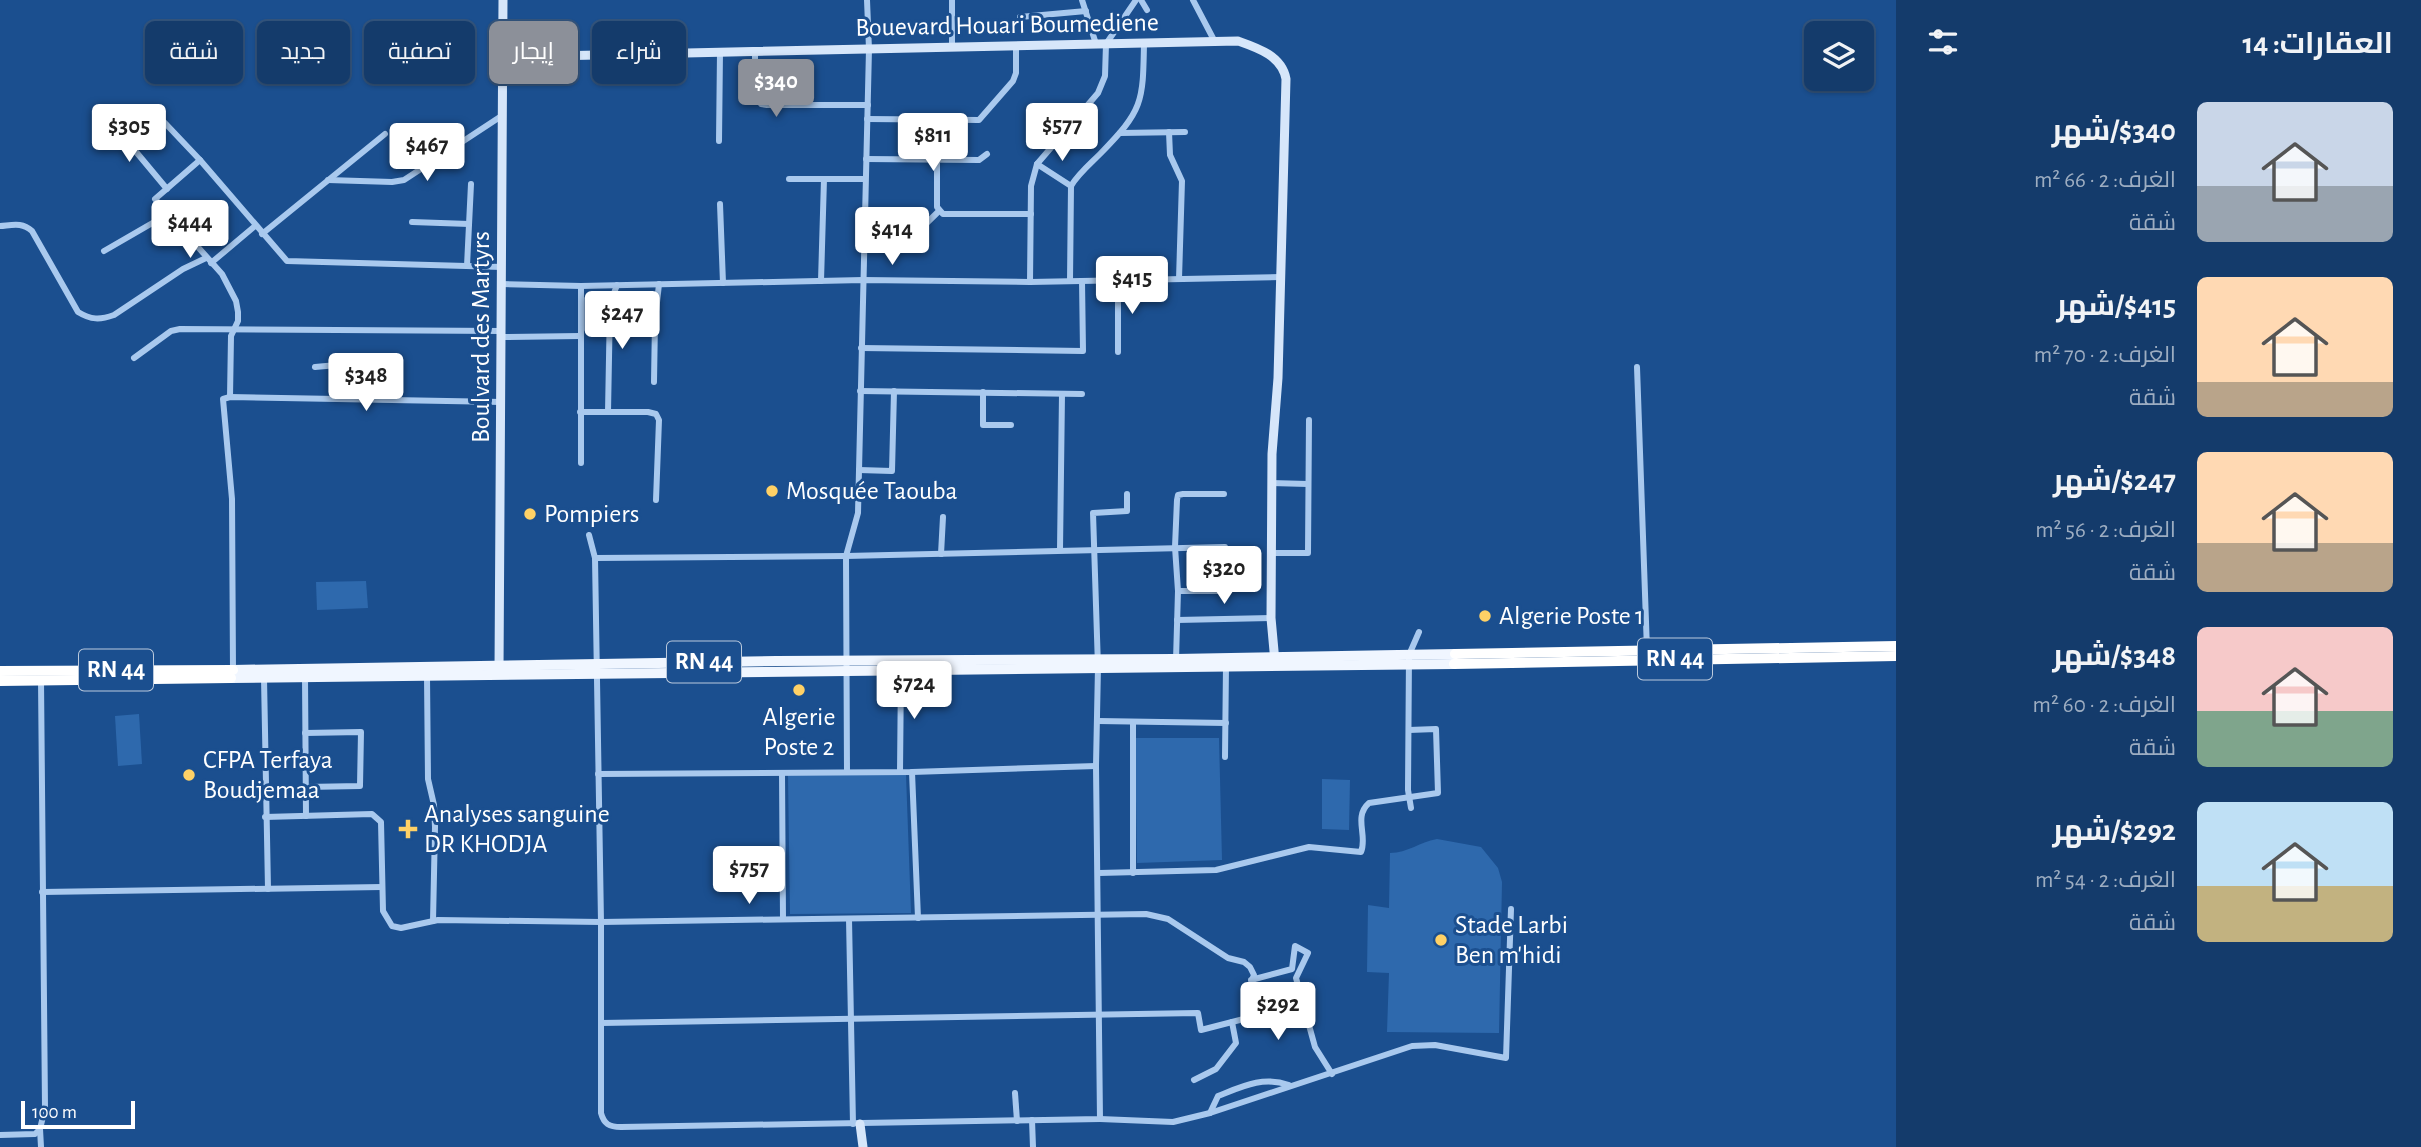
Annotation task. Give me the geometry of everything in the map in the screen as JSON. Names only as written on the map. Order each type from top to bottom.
[{"type":"highway","name":"RN 44","points":[[1454,659],[1647,650],[1896,646]]},
{"type":"highway","name":"RN 44","points":[[1454,659],[1896,656]]},
{"type":"highway","name":"RN 44","points":[[0,671],[232,674]]},
{"type":"highway","name":"RN 44","points":[[0,681],[232,674]]},
{"type":"main road","name":"RN 44","points":[[232,674],[1454,659]]},
{"type":"main road","name":"RN 44","points":[[845,665],[901,670],[1098,663]]},
{"type":"main road","name":"RN 44","points":[[232,674],[264,678],[427,676],[499,670]]},
{"type":"street","name":"Boulvard des Martyrs","points":[[503,0],[503,21]]},
{"type":"street","points":[[847,772],[846,556],[858,513],[869,49],[867,0]]},
{"type":"street","points":[[952,0],[952,47]]},
{"type":"street","points":[[1083,0],[1096,44]]},
{"type":"street","points":[[1030,282],[1031,186],[1037,164],[1098,93],[1105,76],[1106,44],[1136,0]]},
{"type":"street","points":[[1141,0],[1147,10]]},
{"type":"street","points":[[1193,0],[1215,41]]},
{"type":"street","points":[[1020,17],[1086,11]]},
{"type":"street","name":"Bouevard Houari Boumediene","points":[[578,55],[1238,41],[1260,49],[1284,69],[1286,79],[1278,378],[1271,483],[1271,618],[1275,661]]},
{"type":"street","points":[[1070,281],[1071,186],[1137,111],[1143,79],[1144,43]]},
{"type":"street","points":[[867,119],[974,121],[984,117],[1013,81],[1016,73],[1016,46]]},
{"type":"street","points":[[755,51],[755,94],[761,104],[868,105]]},
{"type":"street","points":[[719,141],[720,52]]},
{"type":"street","name":"Boulvard des Martyrs","points":[[499,670],[503,84]]},
{"type":"street","points":[[328,180],[404,180],[414,176],[503,115]]},
{"type":"street","points":[[937,120],[939,211],[943,214],[1031,214]]},
{"type":"street","points":[[164,121],[281,257],[295,263],[502,267]]},
{"type":"street","points":[[112,123],[167,188]]},
{"type":"street","points":[[1169,132],[1170,155],[1182,181],[1179,279]]},
{"type":"street","points":[[1120,133],[1185,132]]},
{"type":"street","points":[[262,234],[385,134]]},
{"type":"street","points":[[866,159],[979,160],[987,154]]},
{"type":"street","points":[[200,160],[155,199],[229,284],[236,301],[239,312],[231,336],[230,397]]},
{"type":"street","points":[[1037,164],[1071,186]]},
{"type":"street","points":[[789,179],[865,179]]},
{"type":"street","points":[[821,281],[824,179]]},
{"type":"street","points":[[467,266],[471,184]]},
{"type":"street","points":[[720,204],[723,283]]},
{"type":"street","points":[[898,251],[939,211]]},
{"type":"street","points":[[104,251],[168,214]]},
{"type":"street","points":[[412,222],[469,224]]},
{"type":"street","points":[[0,226],[18,224],[32,231],[78,312],[101,319],[114,315],[183,269],[208,260],[255,226]]},
{"type":"street","points":[[502,284],[581,286],[863,280],[1030,282],[1281,277]]},
{"type":"street","points":[[1118,280],[1118,352]]},
{"type":"street","points":[[861,348],[1083,351],[1082,281]]},
{"type":"street","points":[[608,412],[610,304],[617,285]]},
{"type":"street","points":[[654,382],[655,321],[659,285]]},
{"type":"street","points":[[581,286],[581,463]]},
{"type":"street","points":[[134,358],[171,331],[197,329],[580,336]]},
{"type":"street","points":[[315,368],[392,360]]},
{"type":"street","points":[[369,399],[370,363]]},
{"type":"street","points":[[1637,367],[1647,650]]},
{"type":"street","points":[[860,391],[1082,394]]},
{"type":"street","points":[[859,470],[892,471],[894,391]]},
{"type":"street","points":[[983,392],[983,425],[1011,425]]},
{"type":"street","points":[[1060,550],[1062,394]]},
{"type":"street","points":[[232,674],[232,499],[223,399],[502,402]]},
{"type":"street","points":[[580,412],[656,414],[659,420],[656,500]]},
{"type":"street","points":[[1271,553],[1308,553],[1309,420]]},
{"type":"street","points":[[1271,483],[1308,484]]},
{"type":"street","points":[[1100,1119],[1096,766],[1098,663],[1093,513],[1127,511],[1127,494]]},
{"type":"street","points":[[1176,662],[1178,591],[1175,547],[1178,495],[1224,494]]},
{"type":"street","points":[[941,554],[943,517]]},
{"type":"street","points":[[589,535],[595,558],[601,1113],[603,1121],[612,1127],[1100,1119],[1174,1122],[1210,1113],[1412,1046],[1435,1045],[1507,1058],[1511,909]]},
{"type":"street","points":[[595,558],[846,556],[1225,547],[1224,588],[1220,591],[1178,591]]},
{"type":"street","points":[[1177,620],[1271,618]]},
{"type":"street","points":[[1411,808],[1409,660],[1419,632]]},
{"type":"street","points":[[1225,757],[1226,662]]},
{"type":"street","points":[[900,772],[901,670]]},
{"type":"street","points":[[427,676],[428,779],[434,805],[435,827],[433,921]]},
{"type":"street","points":[[305,677],[306,816]]},
{"type":"street","points":[[264,678],[268,889]]},
{"type":"street","points":[[41,680],[45,1108],[40,1129],[41,1147]]},
{"type":"street","points":[[1098,722],[1226,723]]},
{"type":"street","points":[[1133,722],[1133,873]]},
{"type":"street","points":[[1099,873],[1216,870],[1309,847],[1361,852],[1363,847],[1360,818],[1364,807],[1369,803],[1392,801],[1409,795],[1438,793],[1436,729],[1409,730]]},
{"type":"street","points":[[305,733],[361,732],[359,786],[306,787]]},
{"type":"street","points":[[598,774],[912,772],[1096,766]]},
{"type":"street","points":[[912,772],[918,918]]},
{"type":"street","points":[[782,773],[783,919]]},
{"type":"street","points":[[265,817],[372,814],[377,817],[381,822],[383,911],[392,926],[401,928],[433,921],[601,922],[1146,914],[1168,919],[1228,958],[1244,962],[1250,967],[1254,975],[1248,996],[1255,1016],[1277,1028],[1307,1019]]},
{"type":"street","points":[[42,892],[383,887]]},
{"type":"street","points":[[849,919],[850,1018],[857,1124],[863,1147]]},
{"type":"street","points":[[1251,980],[1292,969],[1295,946],[1308,953],[1296,978],[1315,1047],[1332,1074]]},
{"type":"street","points":[[601,1023],[1198,1013],[1201,1030],[1255,1016]]},
{"type":"street","points":[[1194,1080],[1216,1069],[1236,1043],[1232,1022]]},
{"type":"street","points":[[1210,1113],[1218,1096],[1251,1083],[1276,1081],[1289,1085]]},
{"type":"street","points":[[1015,1093],[1017,1121]]},
{"type":"street","points":[[1032,1121],[1033,1147]]},
{"type":"street","points":[[0,1135],[35,1134],[40,1129]]},
{"type":"shaded area","points":[[366,581],[368,608],[317,610],[316,582]]},
{"type":"shaded area","points":[[139,714],[142,764],[118,766],[115,716]]},
{"type":"shaded area","points":[[1135,738],[1219,738],[1222,860],[1137,863]]},
{"type":"shaded area","points":[[788,775],[906,775],[911,913],[790,914]]},
{"type":"shaded area","points":[[1322,779],[1350,780],[1349,830],[1322,829]]},
{"type":"shaded area","points":[[1437,839],[1481,847],[1498,868],[1502,882],[1499,1033],[1387,1032],[1389,973],[1367,972],[1368,905],[1389,908],[1390,853]]},
{"type":"place","name":"Mosquée Taouba","points":[[772,491]]},
{"type":"place","name":"Pompiers","points":[[530,514]]},
{"type":"place","name":"Algerie Poste 1","points":[[1485,616]]},
{"type":"place","name":"Algerie Poste 2","points":[[799,690]]},
{"type":"place","name":"CFPA Terfaya Boudjemaa","points":[[189,775]]},
{"type":"place","name":"Analyses sanguine DR KHODJA","points":[[408,829]]},
{"type":"place","name":"Stade Larbi Ben m'hidi","points":[[1441,940]]}]
